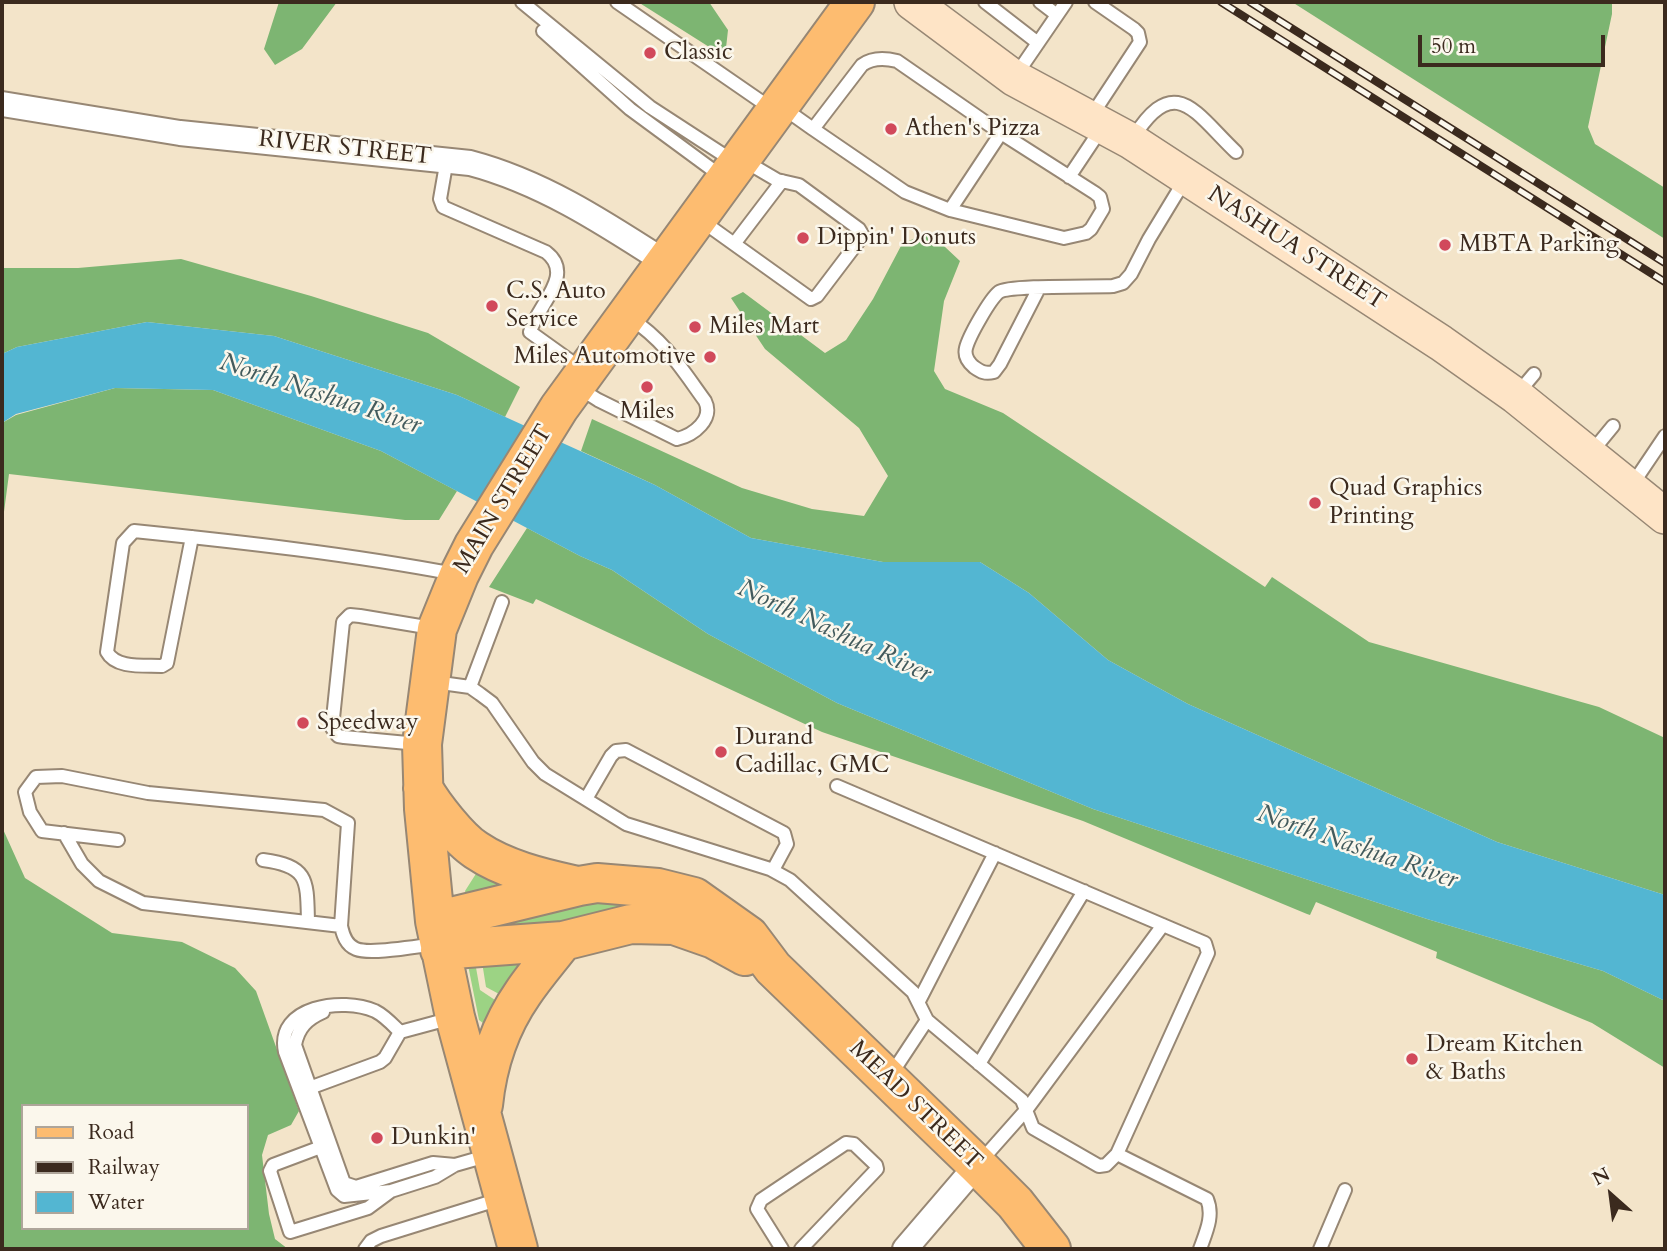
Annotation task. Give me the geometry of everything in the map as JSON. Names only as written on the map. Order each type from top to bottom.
[{"type":"main road","name":"MAIN STREET","points":[[518,1249],[456,1017],[438,938],[423,788],[422,744],[438,629],[466,560],[574,389],[855,2]]},
{"type":"main road","name":"NASHUA STREET","points":[[912,2],[1014,78],[1108,129],[1186,177],[1441,343],[1525,385],[1590,454],[1665,516]]},
{"type":"main road","points":[[423,788],[432,805],[475,850],[545,879],[579,886]]},
{"type":"main road","name":"MEAD STREET","points":[[438,938],[579,886],[597,883],[658,888],[694,898],[748,936],[773,968],[1015,1203],[1051,1249]]},
{"type":"main road","name":"MEAD STREET","points":[[438,938],[564,941],[631,924],[674,925],[714,939],[773,968]]},
{"type":"main road","points":[[482,1114],[486,1080],[495,1048],[510,1015],[523,992],[564,941]]},
{"type":"street","name":"RIVER STREET","points":[[2,104],[180,133],[447,159],[492,169],[546,191],[589,213],[665,262]]},
{"type":"street","points":[[914,1246],[977,1165]]},
{"type":"lane","points":[[617,2],[905,192],[950,210],[1064,238],[1078,236],[1091,229],[1103,209],[1100,197],[897,61],[879,59],[862,65],[813,129]]},
{"type":"lane","points":[[985,2],[1038,43]]},
{"type":"lane","points":[[1040,2],[1057,15]]},
{"type":"lane","points":[[1014,78],[1065,2]]},
{"type":"lane","points":[[1069,177],[1108,129],[1140,42],[1134,29],[1096,2]]},
{"type":"lane","points":[[523,3],[650,107],[734,166]]},
{"type":"lane","points":[[523,3],[540,27],[615,96],[734,166],[799,185],[859,229],[862,234],[817,296],[811,299],[698,217]]},
{"type":"lane","points":[[1108,129],[1148,115],[1160,105],[1174,102],[1187,105],[1237,152]]},
{"type":"lane","points":[[950,210],[1001,133]]},
{"type":"lane","points":[[447,159],[440,199],[443,207],[546,252],[556,261],[557,279],[530,332],[574,389],[677,439],[692,434],[708,416],[705,401],[667,348],[651,332],[627,316]]},
{"type":"lane","points":[[1039,288],[1000,364],[993,372],[981,372],[969,363],[966,349],[998,293],[1004,290],[1039,288],[1113,286],[1123,283],[1131,274],[1186,177]]},
{"type":"lane","points":[[734,244],[782,181]]},
{"type":"lane","points":[[1590,454],[1613,426]]},
{"type":"lane","points":[[1630,487],[1665,436]]},
{"type":"lane","points":[[192,537],[167,663],[162,666],[119,663],[110,659],[107,652],[124,539],[134,531],[192,537],[384,561],[466,560]]},
{"type":"lane","points":[[470,687],[502,602]]},
{"type":"lane","points":[[422,744],[344,737],[335,733],[332,727],[344,622],[350,615],[438,629]]},
{"type":"lane","points":[[430,682],[470,687],[492,703],[533,762],[545,774],[626,824],[773,870],[790,880],[913,992],[926,1020],[1022,1100],[1033,1128],[1099,1166],[1107,1165],[1117,1154],[1208,953],[1205,943],[836,786]]},
{"type":"lane","points":[[586,799],[611,756],[616,751],[626,750],[784,833],[787,844],[773,870]]},
{"type":"lane","points":[[118,840],[41,831],[30,812],[25,792],[36,777],[62,776],[148,793],[324,810],[348,823],[341,926],[344,939],[355,949],[394,949],[438,938]]},
{"type":"lane","points":[[64,834],[82,864],[100,881],[143,903],[341,926]]},
{"type":"lane","points":[[919,1001],[995,853]]},
{"type":"lane","points":[[263,860],[285,863],[298,871],[308,888],[308,922]]},
{"type":"lane","points":[[979,1064],[1084,891]]},
{"type":"lane","points":[[977,1165],[1027,1109],[1163,925]]},
{"type":"lane","points":[[400,1032],[373,1010],[347,1006],[313,1017],[298,1031],[295,1045],[305,1089],[321,1147],[340,1194],[349,1196],[391,1191],[435,1177],[455,1165],[492,1154]]},
{"type":"lane","points":[[305,1089],[380,1062],[400,1032],[456,1017]]},
{"type":"lane","points":[[888,1079],[926,1020]]},
{"type":"lane","points":[[305,1089],[347,1185],[363,1186],[433,1163],[455,1165]]},
{"type":"lane","points":[[782,1249],[757,1209],[761,1200],[846,1143],[854,1144],[877,1169],[801,1249]]},
{"type":"lane","points":[[321,1147],[274,1165],[269,1174],[290,1232],[368,1208],[391,1191]]},
{"type":"lane","points":[[1117,1154],[1208,1199],[1211,1217],[1200,1249]]},
{"type":"lane","points":[[1320,1249],[1345,1191]]},
{"type":"lane","points":[[365,1249],[371,1241],[381,1236],[504,1198]]},
{"type":"green space","points":[[279,2],[337,2],[302,49],[275,65],[264,49]]},
{"type":"green space","points":[[638,2],[709,2],[728,30],[725,57]]},
{"type":"green space","points":[[1292,2],[1612,2],[1612,14],[1588,127],[1595,144],[1665,188],[1665,239]]},
{"type":"green space","points":[[929,232],[960,261],[944,301],[934,371],[945,389],[1003,413],[1265,587],[1272,577],[1369,642],[1599,707],[1665,738],[1665,895],[1497,842],[1188,704],[1108,660],[1029,593],[980,562],[883,562],[751,538],[655,485],[581,451],[592,419],[742,488],[812,509],[864,516],[888,476],[859,428],[765,349],[731,298],[743,292],[825,353],[846,340],[873,299],[902,244]]},
{"type":"green space","points":[[181,259],[428,333],[520,387],[505,417],[457,395],[274,336],[147,322],[17,347],[2,354],[2,268],[78,268]]},
{"type":"green space","points":[[115,388],[213,390],[381,451],[457,491],[439,520],[405,520],[9,474],[2,527],[2,423],[16,415]]},
{"type":"green space","points":[[527,528],[612,570],[708,634],[837,703],[1093,809],[1427,919],[1603,971],[1665,1001],[1665,1068],[1592,1023],[1436,958],[1437,952],[1316,902],[1310,915],[1307,914],[1083,821],[822,732],[536,599],[533,604],[489,587]]},
{"type":"green space","points":[[2,827],[25,878],[112,933],[182,942],[235,968],[256,991],[299,1111],[291,1125],[268,1135],[262,1155],[269,1214],[275,1239],[288,1249],[2,1249]]},
{"type":"green space","points":[[479,869],[515,885],[468,902],[465,891]]},
{"type":"green space","points":[[628,901],[628,911],[574,922],[520,928],[484,925],[562,903]]},
{"type":"green space","points":[[525,960],[499,994],[486,987],[482,962]]},
{"type":"green space","points":[[475,962],[480,990],[495,1000],[483,1023],[479,1020],[468,965]]},
{"type":"water","name":"North Nashua River","points":[[147,322],[274,336],[457,395],[655,485],[751,538],[883,562],[980,562],[1029,593],[1108,660],[1188,704],[1497,842],[1665,895],[1665,1001],[1603,971],[1427,919],[1093,809],[837,703],[708,634],[612,570],[580,556],[381,451],[213,390],[115,388],[16,414],[2,423],[2,354],[17,347]]},
{"type":"railway","points":[[1221,2],[1665,282]]},
{"type":"railway","points":[[1250,2],[1665,263]]},
{"type":"place","name":"Classic","points":[[650,53]]},
{"type":"place","name":"Athen's Pizza","points":[[891,129]]},
{"type":"place","name":"Dippin' Donuts","points":[[803,238]]},
{"type":"place","name":"MBTA Parking","points":[[1445,245]]},
{"type":"place","name":"C.S. Auto Service","points":[[492,306]]},
{"type":"place","name":"Miles Mart","points":[[695,327]]},
{"type":"place","name":"Miles Automotive","points":[[710,357]]},
{"type":"place","name":"Miles","points":[[647,387]]},
{"type":"place","name":"Quad Graphics Printing","points":[[1315,503]]},
{"type":"place","name":"Speedway","points":[[303,723]]},
{"type":"place","name":"Durand Cadillac, GMC","points":[[721,752]]},
{"type":"place","name":"Dream Kitchen & Baths","points":[[1412,1059]]},
{"type":"place","name":"Dunkin'","points":[[377,1138]]}]
